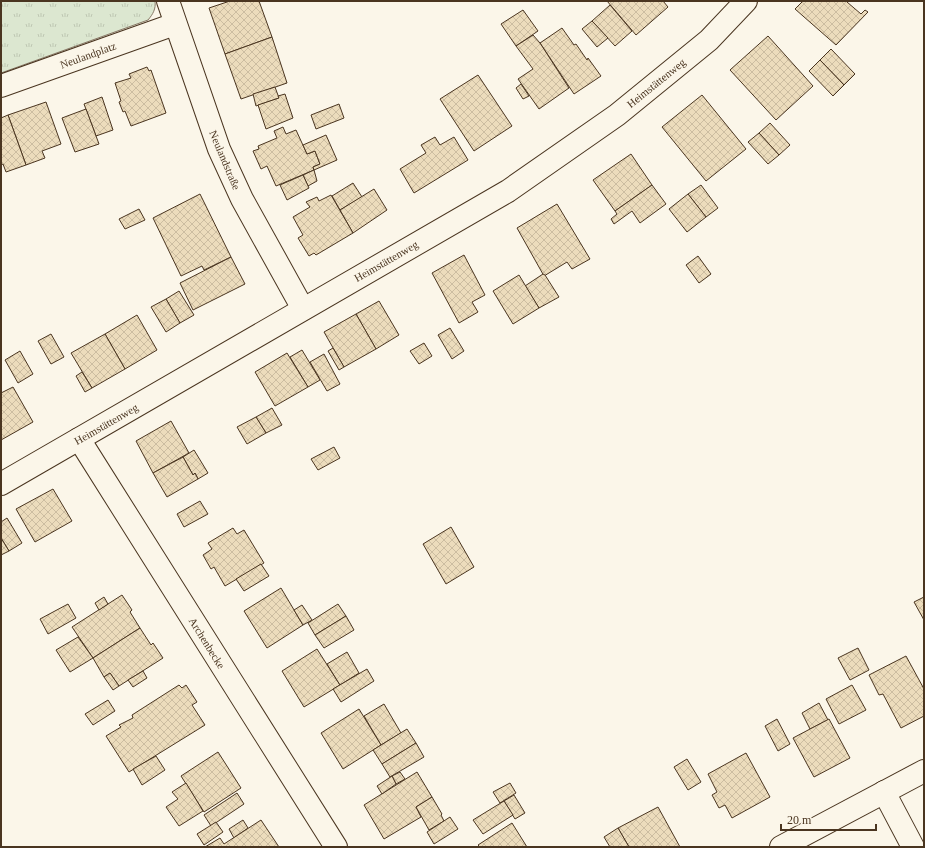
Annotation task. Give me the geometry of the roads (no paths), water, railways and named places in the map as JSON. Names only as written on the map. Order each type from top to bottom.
[{"type":"street","name":"Neulandstraße","points":[[168,1],[223,156],[242,199],[303,309]]},
{"type":"street","name":"Heimstättenweg","points":[[1,484],[508,191],[617,115],[709,40],[746,1]]},
{"type":"street","name":"Neulandplatz","points":[[1,86],[176,24]]},
{"type":"street","name":"Archenbecke","points":[[79,439],[336,847]]},
{"type":"street","points":[[781,847],[924,771]]},
{"type":"street","points":[[884,792],[913,847]]}]
